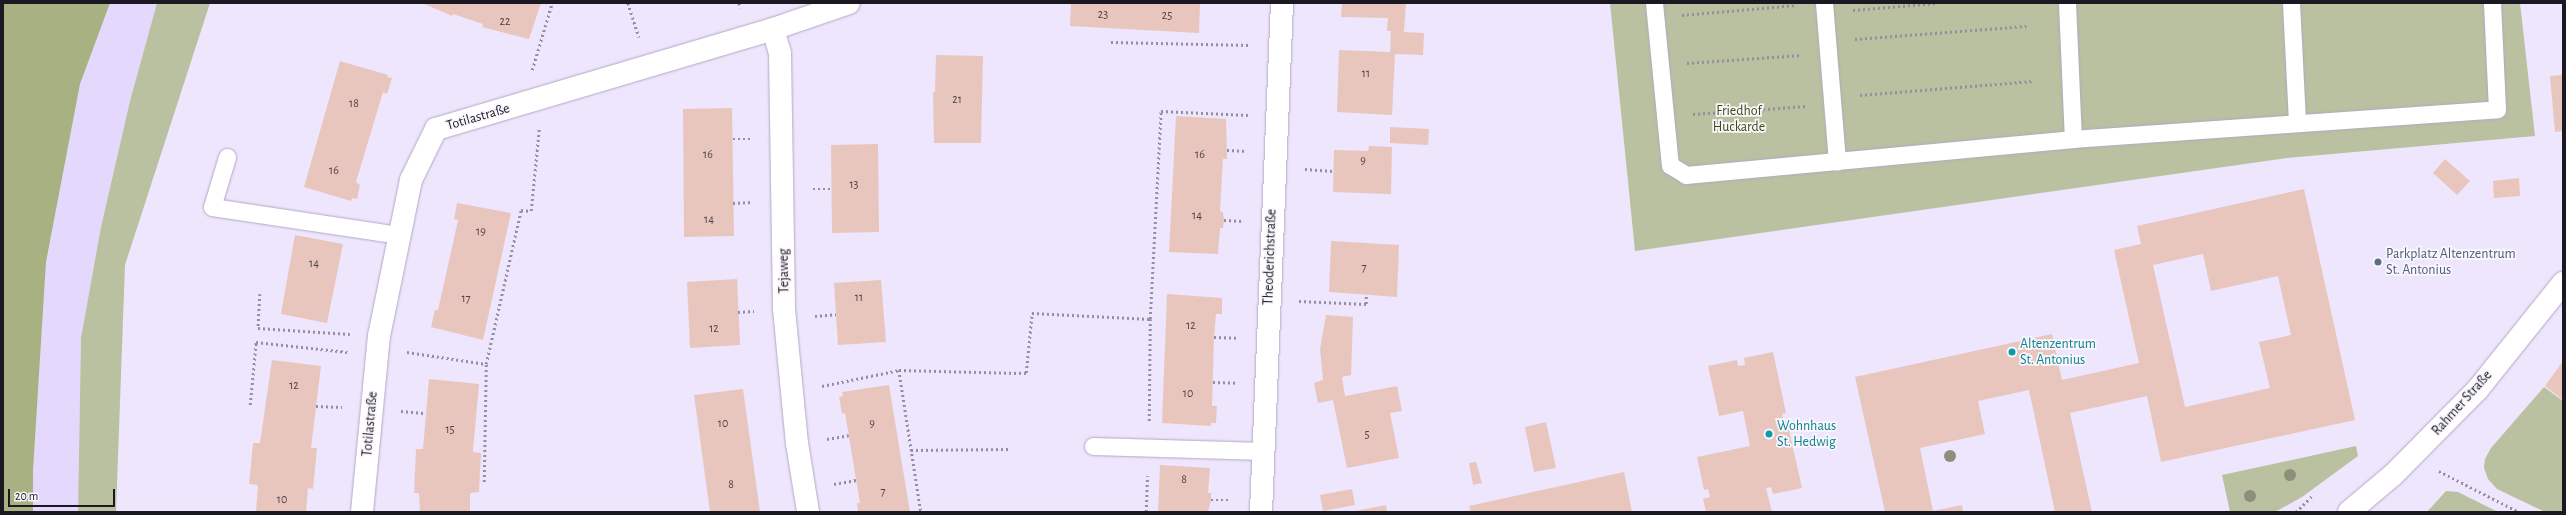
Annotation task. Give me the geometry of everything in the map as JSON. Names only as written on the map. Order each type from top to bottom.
[{"type":"street","name":"Totilastraße","points":[[362,512],[378,346],[411,180],[436,129],[532,102],[773,29],[849,3]]},
{"type":"street","name":"Theoderichstraße","points":[[1261,512],[1282,3]]},
{"type":"street","name":"Tejaweg","points":[[773,29],[780,53],[784,309],[792,392],[808,512]]},
{"type":"street","name":"Rahmer Straße","points":[[2349,512],[2413,456],[2478,389],[2563,283]]},
{"type":"lane","points":[[2067,3],[2073,138]]},
{"type":"lane","points":[[2291,3],[2297,123]]},
{"type":"lane","points":[[1655,10],[1670,165],[1686,175],[2073,138],[2497,109],[2492,3]]},
{"type":"lane","points":[[1824,7],[1837,161]]},
{"type":"lane","points":[[227,157],[212,207],[400,235]]},
{"type":"lane","points":[[1093,446],[1264,451]]},
{"type":"path","points":[[484,482],[486,364],[521,210],[531,211],[532,102],[552,3]]},
{"type":"path","points":[[628,3],[647,67]]},
{"type":"path","points":[[1655,10],[1937,3]]},
{"type":"path","points":[[1661,65],[2027,26]]},
{"type":"path","points":[[1111,42],[1280,45]]},
{"type":"path","points":[[1666,116],[2033,81]]},
{"type":"path","points":[[1146,512],[1150,319],[1161,111],[1277,116]]},
{"type":"path","points":[[260,294],[258,328],[486,364]]},
{"type":"path","points":[[1269,300],[1366,304],[1366,296]]},
{"type":"path","points":[[792,392],[899,370],[1026,373],[1032,313],[1150,319]]},
{"type":"path","points":[[250,405],[256,342],[378,346]]},
{"type":"path","points":[[899,370],[921,512]]},
{"type":"path","points":[[911,450],[1011,449]]},
{"type":"path","points":[[2413,456],[2519,512]]},
{"type":"path","points":[[2296,512],[2312,496]]},
{"type":"shaded area","points":[[110,3],[157,3],[130,101],[101,227],[81,338],[78,512],[33,512],[33,471],[46,262],[80,84]]},
{"type":"green space","points":[[3,3],[110,3],[80,84],[46,262],[33,471],[33,512],[3,512]]},
{"type":"green space","points":[[157,3],[210,3],[125,265],[116,512],[78,512],[81,338],[101,227],[130,101]]},
{"type":"green space","name":"Friedhof Huckarde","points":[[1610,3],[2520,3],[2535,136],[2287,158],[1635,251]]},
{"type":"green space","points":[[2544,387],[2563,401],[2563,512],[2545,512],[2497,489],[2488,479],[2484,468],[2485,459],[2491,448]]},
{"type":"green space","points":[[2356,446],[2358,456],[2302,497],[2275,512],[2230,512],[2222,475]]},
{"type":"green space","points":[[2446,491],[2458,492],[2498,512],[2427,512]]},
{"type":"building","points":[[422,3],[541,3],[529,39],[482,27],[483,24],[453,14],[452,16]]},
{"type":"building","points":[[1071,3],[1200,3],[1199,33],[1070,26]]},
{"type":"building","points":[[1342,3],[1406,3],[1404,32],[1424,33],[1423,55],[1395,54],[1392,115],[1337,112],[1339,50],[1390,52],[1391,31],[1387,31],[1388,18],[1341,17]]},
{"type":"building","points":[[936,55],[983,56],[981,143],[934,143],[933,92],[935,92]]},
{"type":"building","points":[[340,61],[388,75],[387,77],[392,78],[387,94],[383,92],[356,182],[360,185],[357,199],[352,198],[351,201],[304,187]]},
{"type":"building","points":[[2563,75],[2563,131],[2555,132],[2550,76]]},
{"type":"building","points":[[732,108],[734,236],[684,237],[683,109]]},
{"type":"building","points":[[1176,116],[1226,119],[1227,159],[1223,159],[1220,211],[1223,212],[1224,220],[1223,228],[1220,228],[1218,254],[1169,252]]},
{"type":"building","points":[[1390,127],[1429,129],[1428,145],[1390,143]]},
{"type":"building","points":[[878,144],[879,232],[832,233],[831,145]]},
{"type":"building","points":[[1369,146],[1392,147],[1391,194],[1333,192],[1334,150],[1368,151]]},
{"type":"building","points":[[2445,159],[2470,181],[2457,195],[2433,173]]},
{"type":"building","points":[[2519,178],[2520,196],[2494,198],[2493,181]]},
{"type":"building","name":"Altenzentrum St. Antonius","points":[[2304,189],[2355,420],[2161,462],[2147,396],[2070,413],[2092,512],[2055,512],[2029,390],[1978,401],[1985,434],[1920,448],[1933,511],[1962,505],[1963,512],[1885,512],[1855,377],[2052,334],[2062,380],[2139,363],[2114,250],[2141,244],[2137,226]],"holes":[[[2203,254],[2211,291],[2278,276],[2291,335],[2259,342],[2270,388],[2185,407],[2153,265]]]},
{"type":"building","points":[[457,203],[511,213],[483,340],[431,327],[435,310],[438,310],[458,220],[454,219]]},
{"type":"building","points":[[295,235],[343,244],[327,323],[281,314]]},
{"type":"building","points":[[1331,241],[1399,245],[1397,297],[1329,292]]},
{"type":"building","points":[[737,279],[740,345],[690,348],[687,282]]},
{"type":"building","points":[[881,280],[886,342],[838,345],[834,283]]},
{"type":"building","points":[[1167,294],[1222,298],[1222,314],[1216,314],[1214,337],[1212,406],[1217,406],[1216,423],[1211,423],[1211,426],[1162,423]]},
{"type":"building","points":[[1326,315],[1353,317],[1351,375],[1342,377],[1345,396],[1397,386],[1402,411],[1390,413],[1399,458],[1347,468],[1333,400],[1318,403],[1314,383],[1323,380],[1320,349]]},
{"type":"building","name":"Wohnhaus St. Hedwig","points":[[1773,352],[1786,413],[1782,414],[1784,422],[1787,421],[1802,488],[1773,494],[1771,487],[1766,488],[1772,512],[1706,512],[1703,499],[1710,497],[1708,489],[1704,490],[1697,457],[1750,446],[1743,411],[1719,416],[1708,366],[1737,360],[1738,366],[1745,365],[1744,358]]},
{"type":"building","points":[[272,360],[321,366],[311,448],[317,448],[313,489],[308,488],[306,512],[256,512],[258,485],[249,484],[253,443],[260,443]]},
{"type":"building","points":[[2563,361],[2563,400],[2545,386]]},
{"type":"building","points":[[429,379],[479,384],[473,452],[481,453],[479,492],[470,493],[470,512],[420,512],[419,493],[414,493],[416,449],[423,449]]},
{"type":"building","points":[[889,385],[910,512],[858,512],[857,503],[860,503],[845,413],[842,414],[839,397],[843,396],[842,392]]},
{"type":"building","points":[[743,389],[760,512],[710,512],[694,395]]},
{"type":"building","points":[[1546,422],[1556,468],[1534,472],[1525,427]]},
{"type":"building","points":[[1476,462],[1482,483],[1473,485],[1469,463]]},
{"type":"building","points":[[1160,465],[1210,468],[1208,493],[1211,493],[1211,500],[1208,512],[1158,512]]},
{"type":"building","points":[[1624,472],[1632,512],[1471,512],[1469,506]]},
{"type":"building","points":[[1352,489],[1355,505],[1323,511],[1320,495]]},
{"type":"building","points":[[1386,505],[1387,512],[1355,512],[1355,511]]},
{"type":"place","name":"Parkplatz Altenzentrum St. Antonius","points":[[2378,262]]},
{"type":"place","name":"Altenzentrum St. Antonius","points":[[2012,352]]},
{"type":"place","name":"Wohnhaus St. Hedwig","points":[[1769,434]]}]
